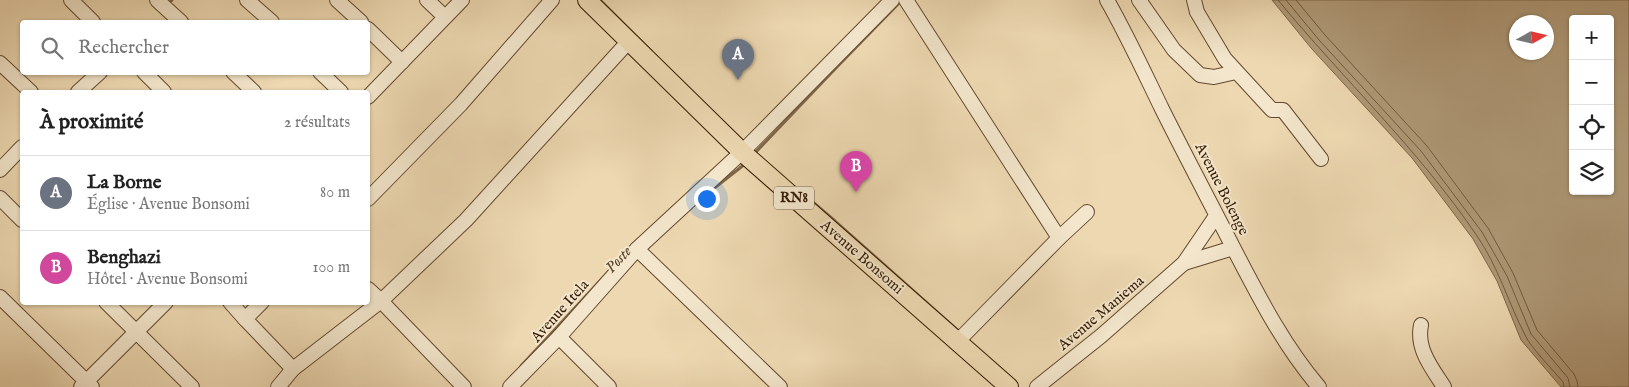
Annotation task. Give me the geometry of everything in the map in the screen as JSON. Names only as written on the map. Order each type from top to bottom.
[{"type":"main road","name":"Avenue Bonsomi","points":[[588,0],[742,152],[1009,387]]},
{"type":"street","points":[[71,0],[91,20]]},
{"type":"street","points":[[157,0],[179,20]]},
{"type":"street","points":[[247,0],[270,20]]},
{"type":"street","points":[[337,0],[359,20]]},
{"type":"street","points":[[427,0],[445,17]]},
{"type":"street","points":[[370,95],[462,0]]},
{"type":"street","points":[[370,197],[460,104],[552,0]]},
{"type":"street","name":"Avenue Itela","points":[[510,387],[559,337],[637,249],[742,152],[892,0]]},
{"type":"street","points":[[906,0],[1058,238]]},
{"type":"street","name":"Avenue Bolenge","points":[[1107,0],[1128,36],[1216,216],[1264,308],[1285,342],[1308,375],[1319,387]]},
{"type":"street","points":[[1139,0],[1174,50],[1200,75],[1214,77],[1236,72]]},
{"type":"street","points":[[1194,0],[1197,12],[1225,59],[1272,110],[1283,110],[1321,160]]},
{"type":"street","points":[[370,31],[402,62]]},
{"type":"street","points":[[278,387],[293,369],[381,300],[466,220],[629,41]]},
{"type":"street","points":[[0,63],[29,90]]},
{"type":"street","points":[[80,90],[97,75]]},
{"type":"street","points":[[147,75],[162,90]]},
{"type":"street","points":[[236,75],[252,90]]},
{"type":"street","points":[[323,75],[339,90]]},
{"type":"street","points":[[0,170],[20,149]]},
{"type":"street","points":[[0,198],[20,218]]},
{"type":"street","points":[[958,341],[1058,238],[1087,212]]},
{"type":"street","points":[[1184,263],[1216,216]]},
{"type":"street","points":[[1184,263],[1233,248]]},
{"type":"street","points":[[637,249],[780,387]]},
{"type":"street","name":"Avenue Maniema","points":[[1037,387],[1101,336],[1184,263]]},
{"type":"street","points":[[370,291],[464,387]]},
{"type":"street","points":[[0,297],[86,385],[163,305]]},
{"type":"street","points":[[109,305],[192,387]]},
{"type":"street","points":[[233,305],[293,369]]},
{"type":"street","points":[[245,319],[259,305]]},
{"type":"street","points":[[1421,325],[1419,335],[1421,349],[1444,387]]},
{"type":"street","points":[[559,337],[609,387]]},
{"type":"water","points":[[1272,0],[1629,0],[1629,387],[1561,387],[1521,340],[1497,281],[1473,239],[1412,158],[1311,48]]},
{"type":"waterway","points":[[600,0],[651,51]]},
{"type":"waterway","name":"Poste","points":[[754,154],[902,0]]},
{"type":"waterway","name":"Poste","points":[[703,197],[745,164]]},
{"type":"waterway","points":[[795,187],[962,334]]},
{"type":"waterway","points":[[521,366],[610,270]]},
{"type":"place","name":"La Borne","points":[[738,80]]},
{"type":"place","name":"Benghazi","points":[[856,192]]}]
